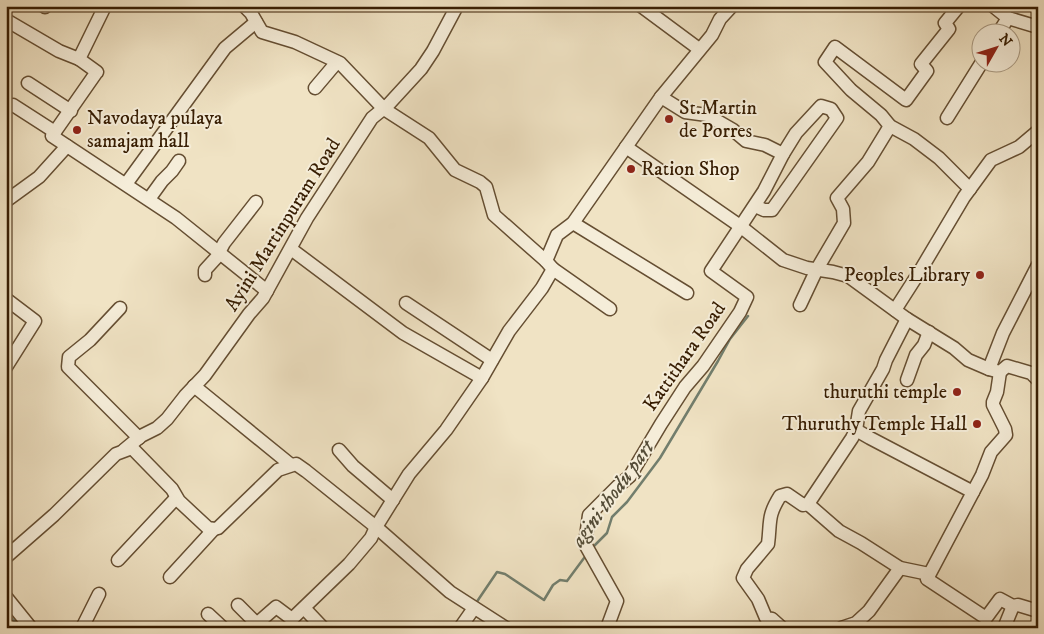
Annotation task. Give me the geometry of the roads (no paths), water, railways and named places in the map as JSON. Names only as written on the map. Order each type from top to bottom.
[{"type":"street","points":[[79,59],[105,6]]},
{"type":"street","points":[[244,6],[251,13],[262,32],[296,42],[340,63],[384,109],[429,138],[455,170],[486,187],[494,214],[550,265],[610,309]]},
{"type":"street","name":"Ayini Martinpuram Road","points":[[6,557],[54,515],[116,454],[157,428],[167,419],[205,375],[267,291],[307,218],[372,118],[384,109],[421,69],[433,52],[457,6]]},
{"type":"street","points":[[641,6],[699,48]]},
{"type":"street","points":[[238,604],[254,626],[276,607],[292,619],[366,545],[408,474],[446,430],[482,378],[509,331],[542,288],[557,235],[573,223],[661,97],[699,48],[712,35],[720,19],[732,6]]},
{"type":"street","points":[[958,6],[945,23],[949,29],[921,64],[926,71],[906,100],[835,47],[825,62],[851,90],[890,126],[914,139],[939,158],[970,189]]},
{"type":"street","points":[[993,6],[1008,18],[1038,27]]},
{"type":"street","points":[[1005,22],[1008,18]]},
{"type":"street","points":[[6,20],[59,51],[79,59],[97,72],[52,136],[149,199],[195,232],[267,291]]},
{"type":"street","points":[[126,184],[225,48],[256,22]]},
{"type":"street","points":[[315,88],[337,62]]},
{"type":"street","points":[[947,118],[976,72]]},
{"type":"street","points":[[28,83],[71,111]]},
{"type":"street","points":[[661,97],[685,112],[707,115],[733,130],[746,141],[765,145],[783,154]]},
{"type":"street","points":[[13,105],[55,132]]},
{"type":"street","name":"Kattithara Road","points":[[607,628],[617,601],[585,544],[589,515],[630,476],[680,394],[703,366],[740,312],[747,296],[711,271],[755,206],[796,133],[821,106],[831,109],[838,118],[772,210],[764,210],[755,206]]},
{"type":"street","points":[[800,305],[817,269],[844,223],[843,209],[837,198],[868,162],[890,126]]},
{"type":"street","points":[[895,310],[970,189],[991,160],[1019,147],[1038,131]]},
{"type":"street","points":[[6,201],[39,177],[67,146]]},
{"type":"street","points":[[626,147],[740,226],[783,260],[807,268],[848,276],[907,319],[954,348],[968,360],[994,371],[1007,366],[1031,373],[1038,380]]},
{"type":"street","points":[[149,199],[179,161]]},
{"type":"street","points":[[205,275],[205,270],[216,258],[219,251],[256,202]]},
{"type":"street","points":[[573,223],[687,293]]},
{"type":"street","points":[[291,249],[403,333],[482,378]]},
{"type":"street","points":[[1036,271],[1003,333],[994,371],[997,392],[993,405],[1006,435],[991,452],[985,469],[927,579],[986,618],[1000,599],[1013,606],[1018,605],[1038,611]]},
{"type":"street","points":[[6,299],[35,321],[6,367]]},
{"type":"street","points":[[406,303],[492,360]]},
{"type":"street","points":[[120,308],[90,340],[68,358],[68,366],[139,438]]},
{"type":"street","points":[[808,504],[856,430],[859,411],[883,369],[907,319]]},
{"type":"street","points":[[907,380],[916,355],[924,345],[929,332]]},
{"type":"street","points":[[194,386],[291,465]]},
{"type":"street","points":[[856,430],[973,492]]},
{"type":"street","points":[[124,450],[132,448],[172,489],[176,498],[208,528],[214,529]]},
{"type":"street","points":[[339,450],[353,466],[392,500]]},
{"type":"street","points":[[170,577],[214,529],[218,528],[278,470],[296,464],[376,527],[450,592],[506,628]]},
{"type":"street","points":[[782,628],[772,619],[766,618],[758,598],[744,578],[747,570],[768,544],[768,525],[771,513],[780,496],[787,494],[803,505],[808,504],[839,531],[900,568],[929,574]]},
{"type":"street","points":[[118,560],[176,498]]},
{"type":"street","points":[[841,628],[856,623],[869,610],[900,568]]},
{"type":"street","points":[[82,628],[99,594]]},
{"type":"street","points":[[6,596],[31,628]]},
{"type":"street","points":[[1006,624],[1013,606]]},
{"type":"street","points":[[304,608],[323,628]]},
{"type":"street","points":[[460,628],[474,608]]},
{"type":"street","points":[[208,614],[223,628]]},
{"type":"waterway","name":"agini thodu part","points":[[592,548],[607,533],[612,517],[627,502],[660,458],[730,339],[748,316]]},
{"type":"waterway","name":"agini thodu part","points":[[476,603],[497,572],[505,574],[544,600],[553,585],[560,580],[567,581],[587,554]]},
{"type":"waterway","points":[[6,613],[21,627]]},
{"type":"place","name":"St.Martin de Porres","points":[[669,119]]},
{"type":"place","name":"Navodaya pulaya samajam hall","points":[[77,130]]},
{"type":"place","name":"Ration Shop","points":[[631,169]]},
{"type":"place","name":"Peoples Library","points":[[980,275]]},
{"type":"place","name":"thuruthi temple","points":[[957,392]]},
{"type":"place","name":"Thuruthy Temple Hall","points":[[977,424]]}]
